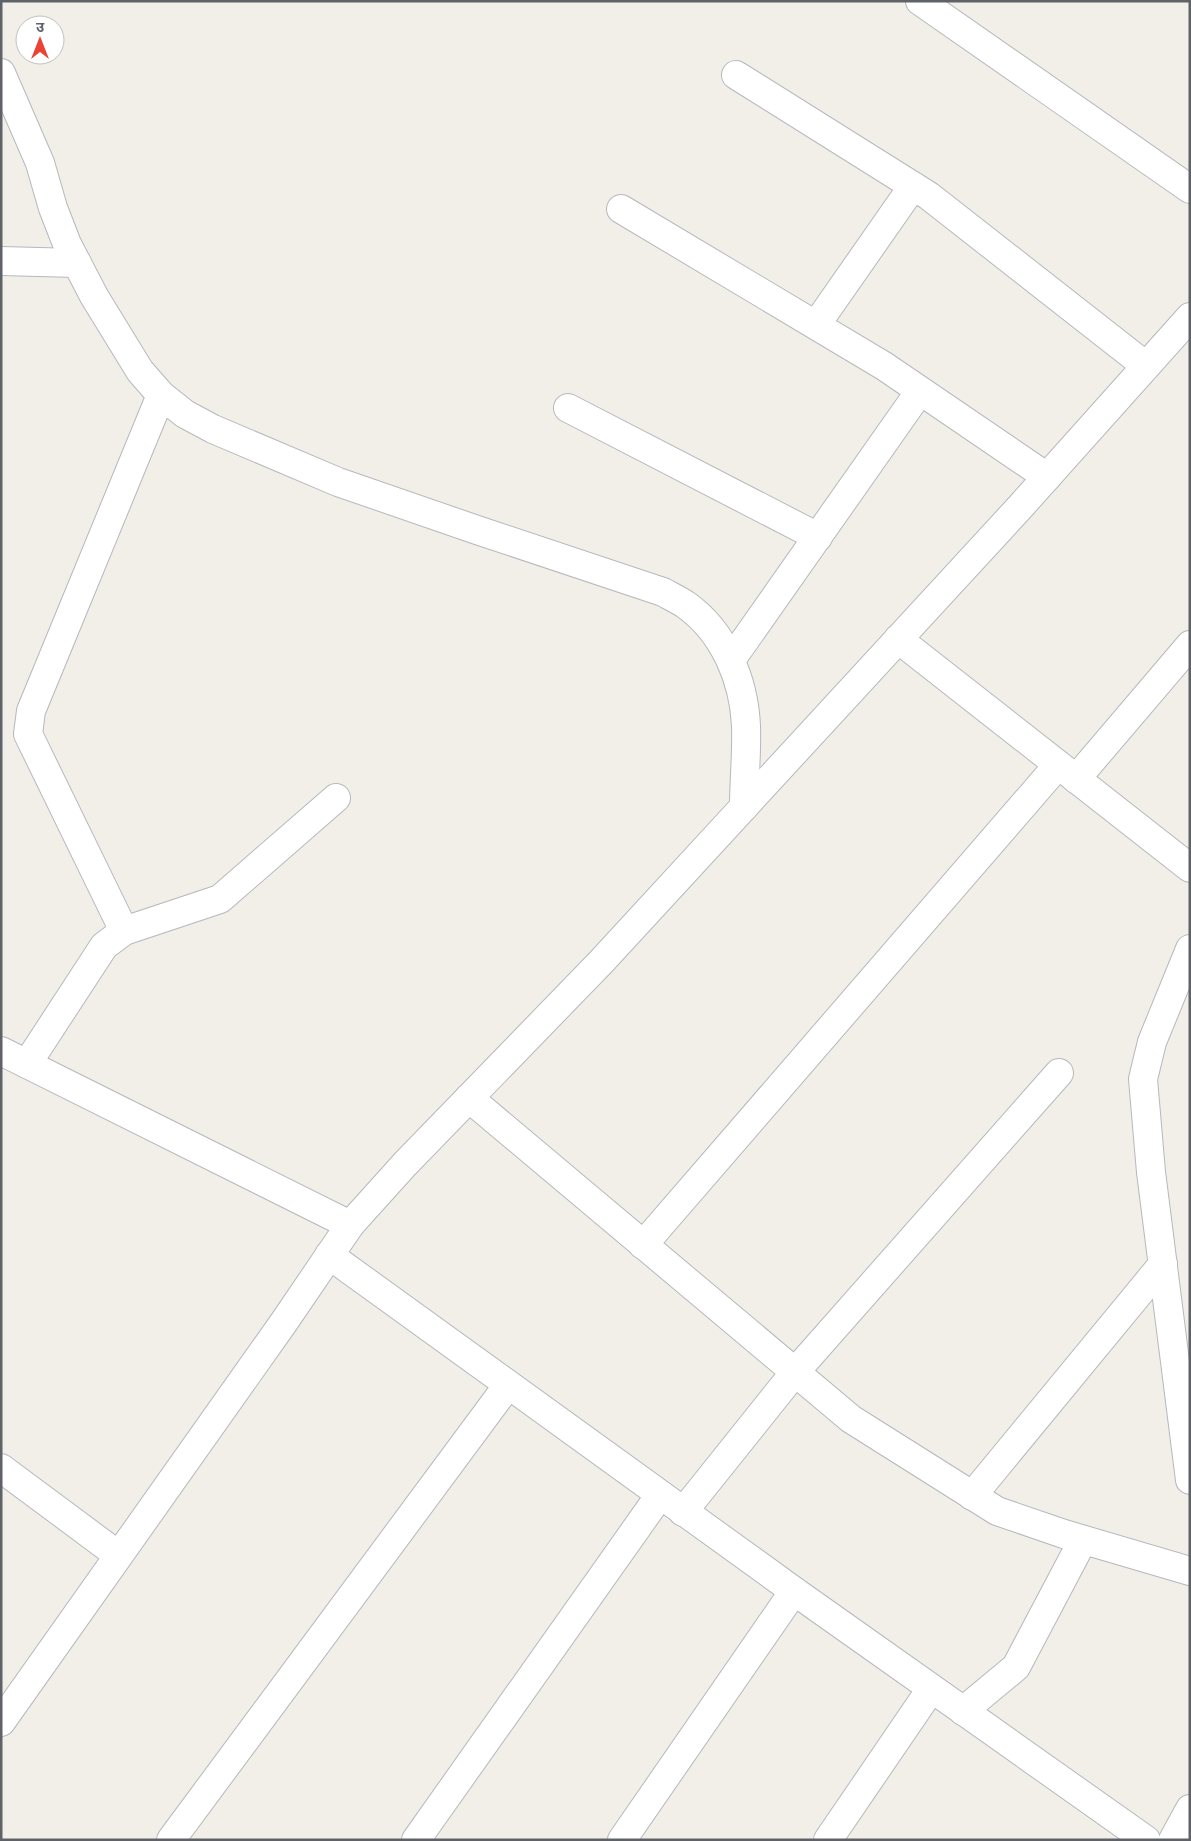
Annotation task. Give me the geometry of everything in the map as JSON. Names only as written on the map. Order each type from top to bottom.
[{"type":"street","points":[[920,1],[1190,189]]},
{"type":"street","points":[[1,73],[40,164],[53,208],[77,263],[94,296],[135,363],[161,395],[185,414],[213,428],[338,482],[663,592],[686,605],[705,622],[721,641],[738,678],[746,725],[744,807]]},
{"type":"street","points":[[736,76],[937,202],[1146,366]]},
{"type":"street","points":[[816,325],[913,186]]},
{"type":"street","points":[[621,209],[884,366],[1047,478]]},
{"type":"street","points":[[1,261],[77,263]]},
{"type":"street","points":[[1,1722],[350,1226],[405,1164],[601,962],[1047,478],[1190,317]]},
{"type":"street","points":[[731,660],[920,391]]},
{"type":"street","points":[[124,931],[28,734],[31,711],[161,395]]},
{"type":"street","points":[[568,408],[818,537]]},
{"type":"street","points":[[898,639],[1190,868]]},
{"type":"street","points":[[643,1245],[1067,772],[1190,645]]},
{"type":"street","points":[[28,1064],[104,946],[124,931],[220,899],[336,798]]},
{"type":"street","points":[[1190,949],[1152,1042],[1143,1079],[1151,1172],[1190,1480]]},
{"type":"street","points":[[1,1051],[350,1226]]},
{"type":"street","points":[[683,1512],[795,1372],[1059,1074]]},
{"type":"street","points":[[469,1098],[851,1420],[997,1511],[1083,1540],[1190,1571]]},
{"type":"street","points":[[329,1255],[683,1512],[1146,1840]]},
{"type":"street","points":[[972,1496],[1162,1264]]},
{"type":"street","points":[[171,1840],[508,1385]]},
{"type":"street","points":[[1,1468],[118,1555]]},
{"type":"street","points":[[416,1840],[660,1495]]},
{"type":"street","points":[[963,1711],[1016,1666],[1083,1540]]},
{"type":"street","points":[[622,1840],[794,1591]]},
{"type":"street","points":[[828,1840],[931,1689]]},
{"type":"street","points":[[1173,1840],[1190,1809]]}]
